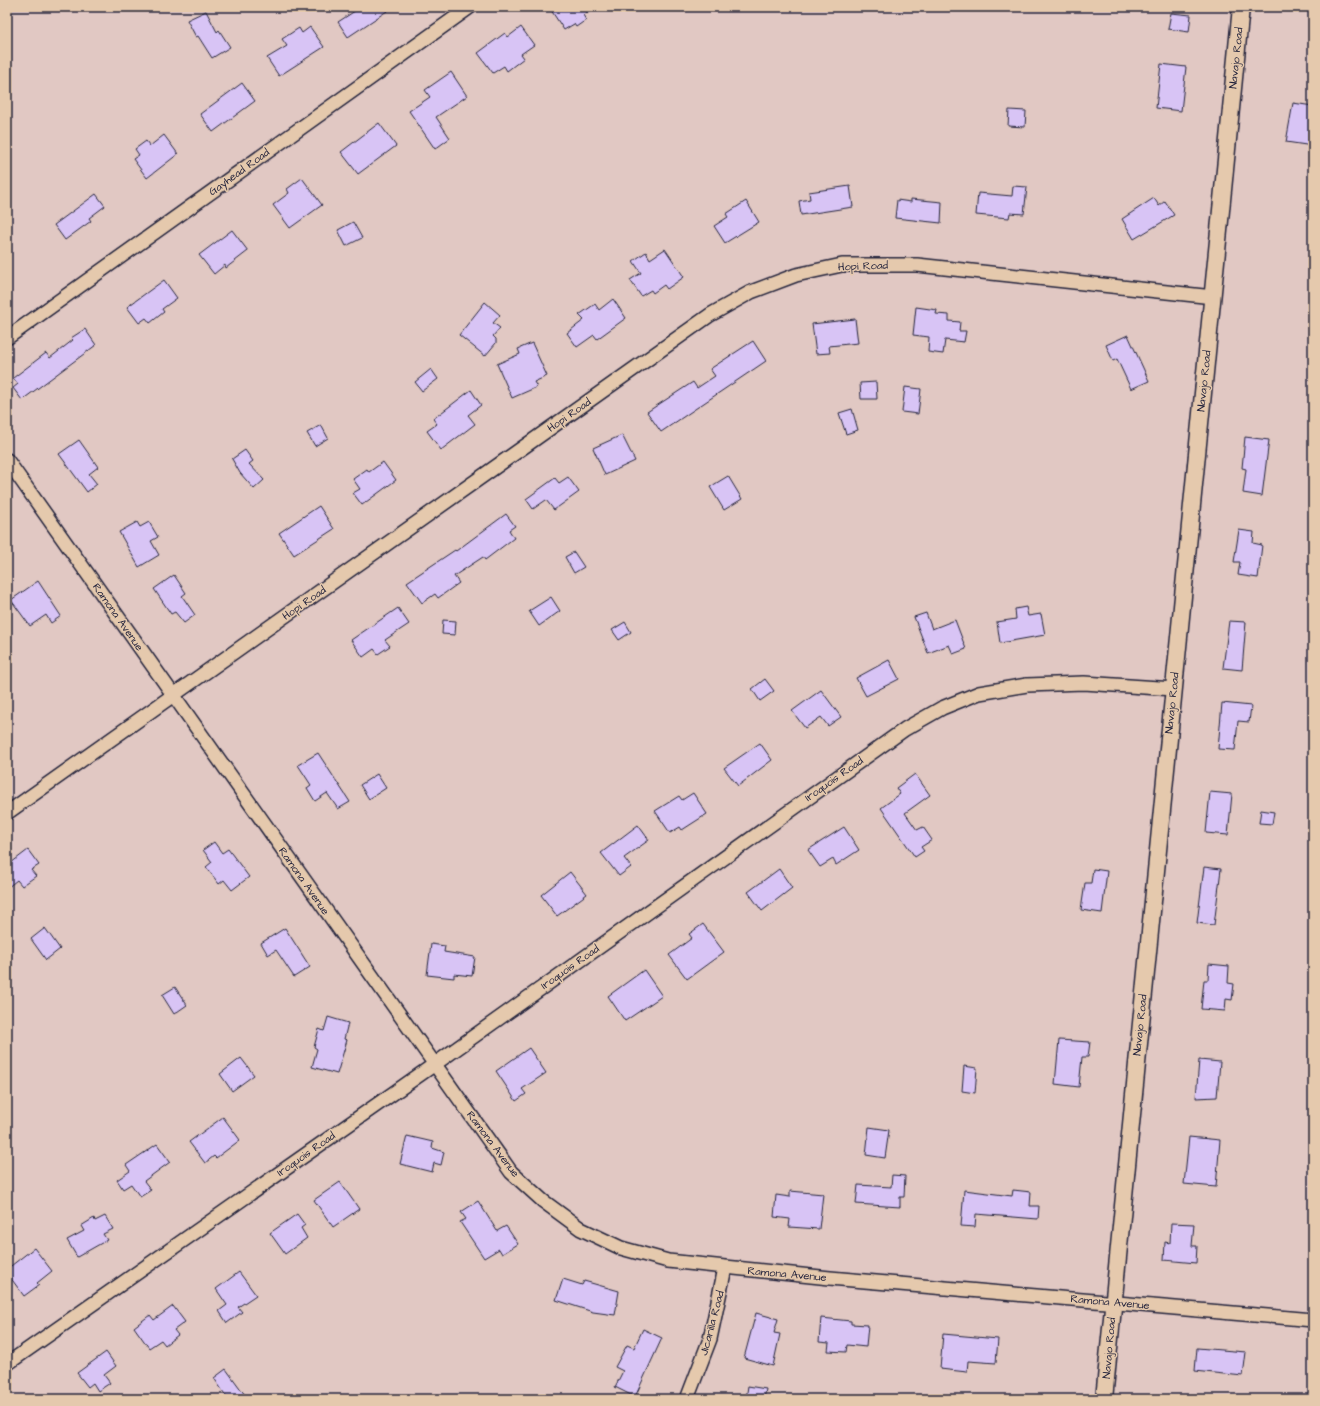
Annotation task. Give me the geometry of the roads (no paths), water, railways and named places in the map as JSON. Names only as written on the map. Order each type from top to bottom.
[{"type":"main road","name":"Navajo Road","points":[[1104,1399],[1242,7]]},
{"type":"street","name":"Gayhead Road","points":[[7,338],[470,7]]},
{"type":"street","name":"Hopi Road","points":[[7,813],[710,315],[751,292],[796,275],[842,265],[917,265],[1213,297]]},
{"type":"street","name":"Ramona Avenue","points":[[7,460],[512,1172],[543,1202],[581,1229],[621,1248],[668,1261],[725,1268],[1313,1320]]},
{"type":"street","name":"Iroquois Road","points":[[7,1364],[435,1064],[905,729],[942,708],[979,693],[1027,685],[1084,683],[1174,689]]},
{"type":"street","name":"Jicarilla Road","points":[[687,1399],[710,1339],[725,1268]]}]
